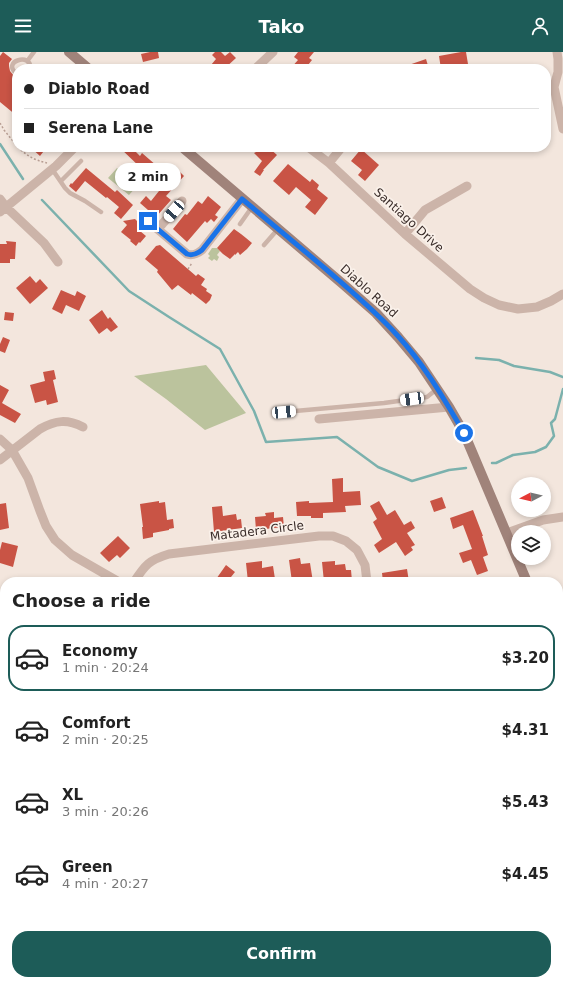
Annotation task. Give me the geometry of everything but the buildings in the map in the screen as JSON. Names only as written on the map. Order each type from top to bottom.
[{"type":"street","points":[[69,52],[83,64]]},
{"type":"street","points":[[260,64],[272,52]]},
{"type":"street","points":[[557,52],[558,72],[554,87],[563,129]]},
{"type":"street","points":[[3,210],[52,169],[69,152]]},
{"type":"street","name":"Diablo Road","points":[[189,152],[376,313],[419,362],[449,407],[464,433],[526,577]]},
{"type":"street","name":"Santiago Drive","points":[[315,152],[329,163],[405,234],[470,289],[499,305],[518,309],[537,307],[563,294]]},
{"type":"street","points":[[329,163],[338,152]]},
{"type":"street","points":[[405,234],[425,210],[467,186]]},
{"type":"street","points":[[0,199],[3,210],[44,242],[58,262]]},
{"type":"street","points":[[148,221],[187,254],[194,255],[202,250],[242,199]]},
{"type":"street","points":[[158,229],[182,201]]},
{"type":"street","points":[[319,419],[449,407]]},
{"type":"street","points":[[0,460],[40,429],[54,423],[60,421],[75,423],[83,427]]},
{"type":"street","points":[[0,439],[12,450],[28,478],[46,526],[55,540],[72,555],[110,577]]},
{"type":"street","points":[[507,533],[543,520],[563,517]]},
{"type":"street","name":"Matadera Circle","points":[[137,577],[149,562],[169,554],[319,536],[333,536],[346,541],[357,550],[365,565],[366,577]]},
{"type":"lane","points":[[28,60],[34,52]]},
{"type":"lane","points":[[12,64],[12,62],[17,58],[21,57],[26,58],[29,64]]},
{"type":"lane","points":[[61,181],[81,161]]},
{"type":"lane","points":[[52,169],[70,193],[101,212]]},
{"type":"lane","points":[[240,224],[252,207]]},
{"type":"lane","points":[[264,245],[278,229]]},
{"type":"lane","points":[[284,412],[384,403],[426,397],[437,389]]},
{"type":"path","points":[[0,123],[12,140]]},
{"type":"path","points":[[23,152],[38,162],[46,163],[52,169]]},
{"type":"green space","points":[[117,168],[137,186],[129,195],[108,178]]},
{"type":"green space","points":[[212,248],[217,248],[220,251],[217,255],[219,257],[217,261],[214,259],[212,261],[208,258],[210,256],[208,254]]},
{"type":"green space","points":[[206,365],[246,413],[205,430],[134,376]]},
{"type":"waterway","points":[[0,144],[23,179]]},
{"type":"waterway","points":[[42,200],[129,291],[220,349],[254,411],[266,442],[337,437],[378,467],[412,481],[449,470],[466,468]]},
{"type":"waterway","points":[[476,358],[499,360],[514,366],[550,372],[563,377]]},
{"type":"waterway","points":[[492,463],[496,463],[513,455],[535,452],[546,447],[554,436],[551,423],[555,419],[563,389]]},
{"type":"route","points":[[148,221],[187,254],[194,255],[202,250],[242,199],[376,313],[419,362],[449,407],[464,433]]}]
